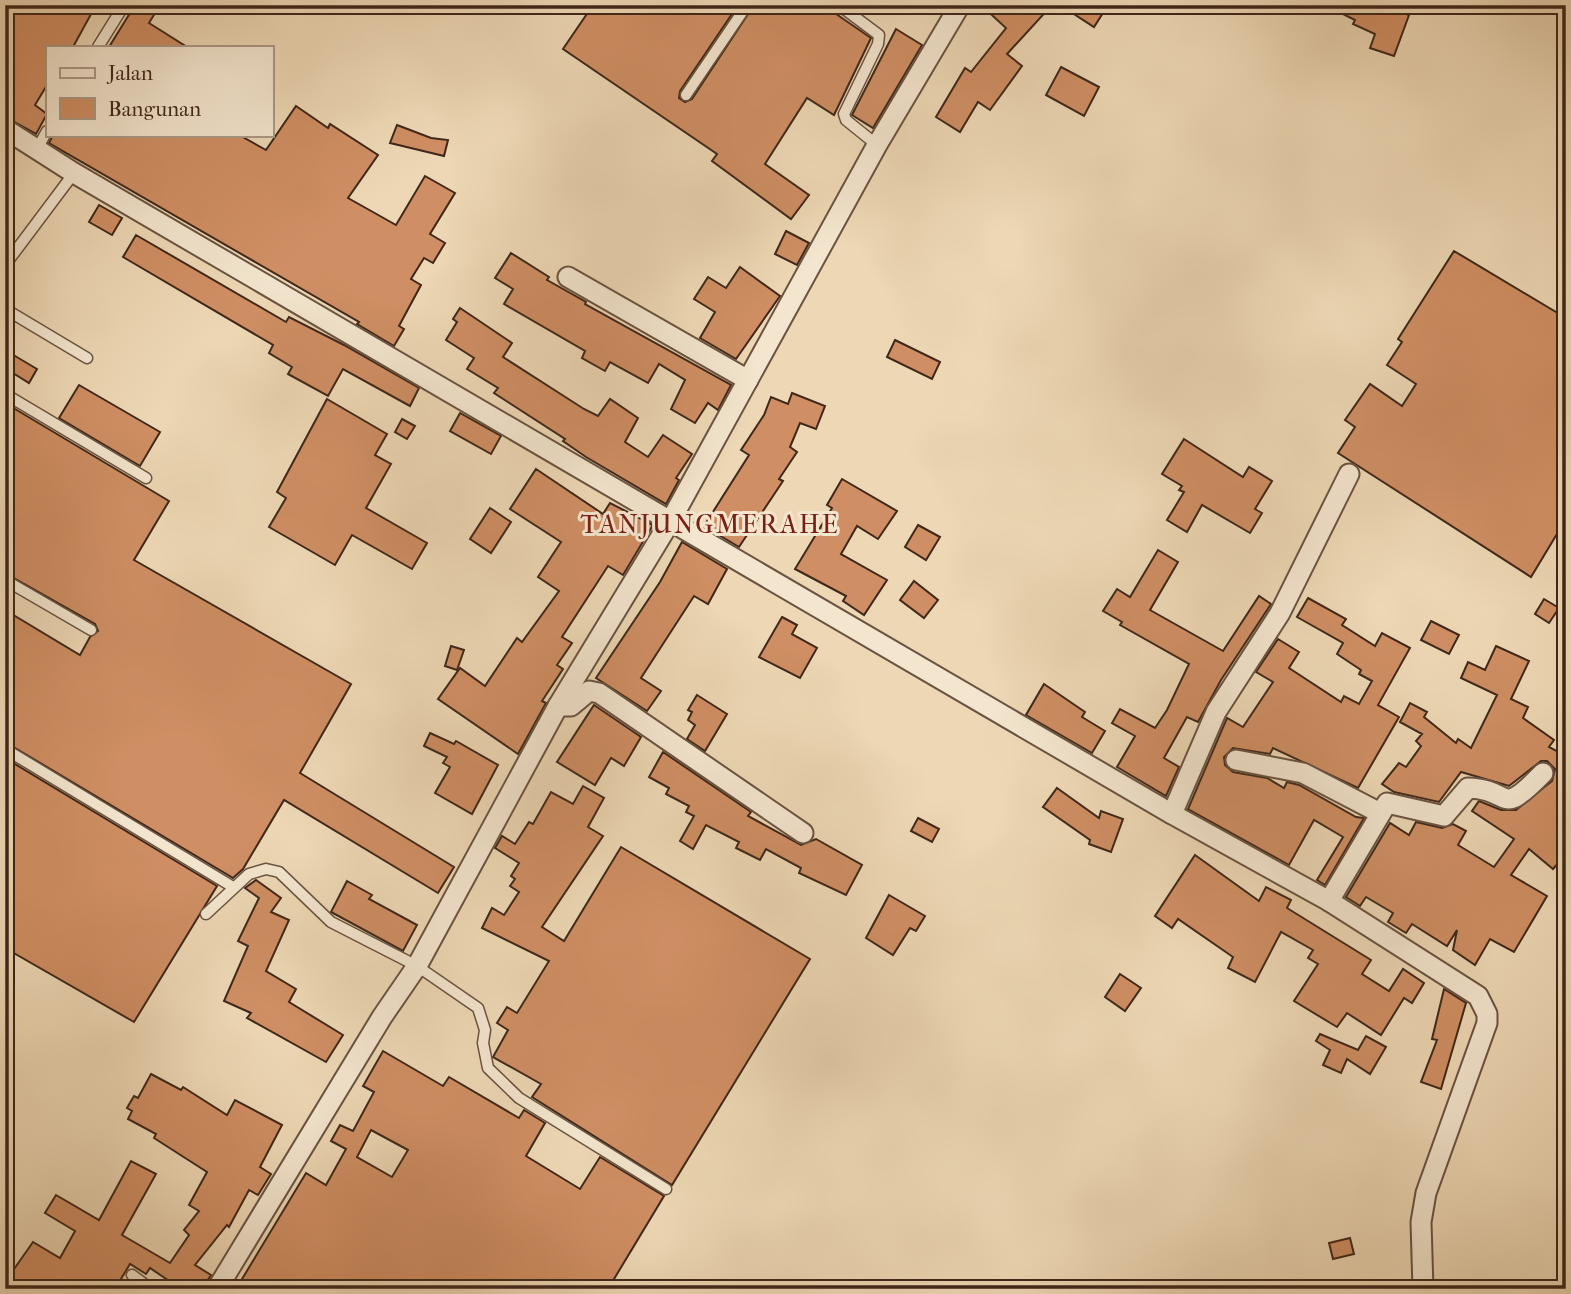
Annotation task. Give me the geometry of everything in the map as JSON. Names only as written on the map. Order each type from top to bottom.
[{"type":"street","points":[[217,1289],[382,1017],[417,966],[558,706],[671,520],[877,145],[960,5]]},
{"type":"street","points":[[5,129],[74,173],[1172,814],[1329,901],[1470,989],[1478,996],[1487,1014],[1484,1031],[1426,1194],[1421,1222],[1423,1289]]},
{"type":"street","points":[[568,277],[748,380]]},
{"type":"street","points":[[1172,814],[1216,712],[1280,613],[1349,474]]},
{"type":"street","points":[[558,706],[572,706],[586,692],[599,693],[803,833]]},
{"type":"street","points":[[1236,760],[1304,773],[1380,813]]},
{"type":"street","points":[[1329,901],[1387,803],[1444,816],[1470,788],[1503,799],[1516,798],[1543,773]]},
{"type":"lane","points":[[100,46],[124,5]]},
{"type":"lane","points":[[686,95],[747,5]]},
{"type":"lane","points":[[839,5],[879,35],[878,44],[844,114],[846,120],[877,145]]},
{"type":"lane","points":[[37,149],[46,133]]},
{"type":"lane","points":[[5,265],[74,173]]},
{"type":"lane","points":[[5,309],[87,358]]},
{"type":"lane","points":[[5,394],[146,478]]},
{"type":"lane","points":[[5,580],[91,631]]},
{"type":"lane","points":[[5,749],[233,887]]},
{"type":"lane","points":[[206,914],[233,887],[258,871],[279,872],[331,922],[417,966],[478,1008],[485,1030],[483,1043],[488,1068],[519,1098],[666,1189]]},
{"type":"lane","points":[[132,1275],[151,1289]]},
{"type":"building","points":[[5,5],[96,5],[74,46],[46,46],[46,87],[35,105],[46,116],[36,134],[5,117]]},
{"type":"building","points":[[135,5],[160,5],[149,23],[185,46],[110,46]]},
{"type":"building","points":[[593,5],[738,5],[680,91],[679,98],[685,102],[692,99],[754,5],[823,5],[871,38],[834,115],[807,98],[765,164],[809,195],[791,219],[712,161],[717,154],[563,49]]},
{"type":"building","points":[[981,5],[1052,5],[1007,54],[1022,66],[990,110],[978,102],[960,132],[936,117],[965,68],[971,72],[1006,28]]},
{"type":"building","points":[[1060,5],[1108,5],[1094,27]]},
{"type":"building","points":[[1325,5],[1384,5],[1409,15],[1394,56],[1370,48],[1375,34],[1353,24],[1355,20]]},
{"type":"building","points":[[896,29],[922,45],[873,128],[852,115]]},
{"type":"building","points":[[1061,67],[1099,87],[1084,116],[1046,95]]},
{"type":"building","points":[[296,106],[328,128],[330,124],[378,155],[348,198],[396,225],[425,176],[455,193],[430,234],[445,243],[433,263],[424,258],[411,279],[421,285],[399,326],[404,329],[394,346],[357,324],[359,322],[49,143],[52,136],[241,136],[266,150]]},
{"type":"building","points":[[397,125],[431,138],[448,140],[444,156],[390,143]]},
{"type":"building","points":[[99,205],[122,218],[112,235],[89,222]]},
{"type":"building","points":[[786,231],[809,243],[797,265],[775,254]]},
{"type":"building","points":[[136,235],[286,322],[289,317],[419,388],[410,406],[343,369],[328,396],[288,374],[292,367],[269,353],[273,345],[123,257]]},
{"type":"building","points":[[1454,251],[1566,318],[1566,519],[1531,577],[1338,453],[1355,427],[1345,420],[1370,384],[1402,406],[1416,384],[1387,365],[1402,342],[1398,339]]},
{"type":"building","points":[[511,253],[549,277],[547,280],[586,302],[585,304],[731,385],[718,410],[708,403],[695,423],[671,409],[685,380],[659,364],[648,383],[610,362],[605,371],[582,358],[585,351],[504,304],[513,289],[495,278]]},
{"type":"building","points":[[740,267],[780,296],[736,359],[700,338],[715,312],[694,299],[708,277],[726,288]]},
{"type":"building","points":[[460,308],[512,343],[503,357],[584,409],[598,416],[610,399],[638,418],[625,442],[648,457],[663,435],[692,454],[676,478],[679,480],[666,504],[586,457],[563,441],[565,439],[494,393],[498,388],[467,369],[474,358],[446,340],[457,322],[453,319]]},
{"type":"building","points":[[895,340],[940,362],[932,379],[887,357]]},
{"type":"building","points":[[5,350],[37,369],[29,383],[5,368]]},
{"type":"building","points":[[79,385],[160,432],[140,466],[59,418]]},
{"type":"building","points":[[792,393],[825,406],[816,429],[800,423],[790,447],[797,452],[779,479],[783,481],[739,547],[704,526],[749,455],[741,450],[764,415],[771,397],[788,404]]},
{"type":"building","points":[[327,399],[387,434],[375,455],[391,464],[366,508],[427,543],[412,569],[352,535],[335,565],[269,527],[286,498],[277,492]]},
{"type":"building","points":[[10,406],[169,501],[134,560],[351,684],[300,773],[454,867],[438,893],[284,800],[243,869],[233,878],[5,742],[5,610],[80,655],[90,637],[98,631],[95,624],[5,573],[5,415]]},
{"type":"building","points":[[460,413],[501,436],[491,454],[450,431]]},
{"type":"building","points":[[402,419],[415,426],[407,439],[395,432]]},
{"type":"building","points":[[1184,439],[1243,477],[1249,467],[1272,481],[1255,509],[1262,513],[1250,533],[1202,505],[1187,532],[1167,520],[1184,492],[1179,490],[1182,486],[1162,474]]},
{"type":"building","points":[[536,469],[603,514],[610,503],[653,525],[623,575],[608,566],[562,637],[572,643],[557,665],[563,669],[542,701],[546,703],[518,754],[438,699],[460,668],[485,686],[517,638],[522,642],[559,591],[538,577],[561,542],[510,509]]},
{"type":"building","points":[[842,479],[897,511],[878,539],[857,526],[841,554],[887,580],[864,615],[843,601],[846,596],[795,569],[832,508],[827,505]]},
{"type":"building","points":[[490,508],[511,522],[491,553],[470,539]]},
{"type":"building","points":[[918,525],[940,537],[926,560],[905,547]]},
{"type":"building","points":[[682,542],[727,569],[708,604],[694,596],[641,678],[661,691],[647,711],[596,678],[660,582]]},
{"type":"building","points":[[1158,550],[1178,562],[1150,610],[1223,651],[1259,596],[1271,604],[1221,680],[1198,722],[1187,717],[1164,758],[1179,767],[1166,796],[1117,767],[1135,736],[1112,723],[1120,709],[1155,728],[1167,710],[1189,664],[1120,625],[1122,622],[1103,611],[1117,589],[1130,597]]},
{"type":"building","points":[[914,581],[938,600],[924,618],[900,600]]},
{"type":"building","points":[[1308,598],[1346,619],[1342,625],[1375,646],[1382,633],[1410,648],[1378,705],[1399,717],[1358,788],[1273,748],[1270,754],[1233,748],[1224,757],[1225,765],[1233,772],[1267,778],[1284,788],[1287,782],[1299,785],[1356,817],[1364,818],[1325,885],[1317,880],[1343,837],[1314,820],[1289,865],[1188,809],[1227,718],[1243,727],[1273,682],[1256,672],[1278,639],[1299,652],[1289,668],[1341,702],[1344,696],[1359,704],[1372,681],[1359,674],[1361,670],[1337,654],[1343,643],[1297,617]]},
{"type":"building","points":[[1544,599],[1559,608],[1549,623],[1535,614]]},
{"type":"building","points":[[782,617],[797,625],[792,634],[817,648],[800,678],[759,657]]},
{"type":"building","points":[[1431,621],[1459,635],[1449,654],[1421,640]]},
{"type":"building","points":[[451,646],[464,650],[457,670],[445,666]]},
{"type":"building","points":[[1496,646],[1529,661],[1511,699],[1528,707],[1523,718],[1554,740],[1549,747],[1566,756],[1566,825],[1557,845],[1566,854],[1553,869],[1529,849],[1511,875],[1547,896],[1514,952],[1490,939],[1475,965],[1453,950],[1457,930],[1447,946],[1412,924],[1406,933],[1388,922],[1393,913],[1366,897],[1360,906],[1346,897],[1390,823],[1409,835],[1416,822],[1442,828],[1453,824],[1466,831],[1458,845],[1494,867],[1514,839],[1472,811],[1479,801],[1501,810],[1516,810],[1552,781],[1555,769],[1547,761],[1541,761],[1509,786],[1461,772],[1439,802],[1394,792],[1382,784],[1399,763],[1406,767],[1421,746],[1416,741],[1422,734],[1400,722],[1410,703],[1427,712],[1424,717],[1456,743],[1458,739],[1471,748],[1497,695],[1461,678],[1468,662],[1485,670]]},
{"type":"building","points":[[1044,684],[1085,712],[1082,717],[1105,731],[1092,753],[1026,715]]},
{"type":"building","points":[[697,695],[727,714],[705,751],[687,739],[695,725],[688,720],[692,712],[688,710]]},
{"type":"building","points":[[594,705],[641,737],[624,766],[611,758],[595,785],[557,762]]},
{"type":"building","points":[[430,733],[454,744],[456,741],[498,765],[472,814],[435,793],[450,767],[443,763],[447,757],[424,746]]},
{"type":"building","points":[[663,752],[751,812],[748,816],[801,845],[816,839],[862,865],[846,895],[799,873],[801,868],[766,849],[760,860],[736,848],[739,842],[706,825],[693,849],[680,841],[694,816],[686,812],[689,806],[666,794],[669,788],[649,777]]},
{"type":"building","points":[[5,758],[217,886],[134,1022],[5,948]]},
{"type":"building","points":[[583,786],[604,798],[588,827],[603,836],[542,927],[564,941],[621,847],[810,959],[672,1185],[532,1097],[541,1084],[493,1057],[508,1030],[497,1023],[507,1007],[517,1013],[549,961],[482,928],[492,908],[504,915],[519,892],[510,886],[515,879],[511,876],[519,863],[495,848],[502,836],[515,844],[529,822],[533,824],[551,792],[573,804]]},
{"type":"building","points":[[1057,788],[1099,818],[1101,811],[1123,819],[1111,852],[1089,844],[1090,840],[1043,807]]},
{"type":"building","points":[[918,818],[939,829],[932,842],[911,831]]},
{"type":"building","points":[[1195,855],[1259,901],[1266,887],[1291,900],[1287,908],[1371,960],[1362,974],[1389,991],[1403,969],[1424,983],[1412,1003],[1404,998],[1381,1035],[1347,1013],[1337,1027],[1294,1001],[1318,964],[1308,958],[1313,950],[1281,932],[1255,982],[1228,968],[1233,957],[1178,919],[1172,928],[1155,916]]},
{"type":"building","points":[[256,880],[281,898],[271,912],[289,920],[266,971],[296,989],[289,1002],[343,1035],[326,1062],[247,1018],[251,1013],[224,1001],[248,946],[238,941],[259,898],[245,888]]},
{"type":"building","points":[[347,881],[372,895],[369,899],[417,925],[403,951],[331,912]]},
{"type":"building","points":[[889,895],[925,916],[916,931],[910,928],[893,955],[866,938]]},
{"type":"building","points":[[1120,974],[1141,988],[1125,1011],[1105,997]]},
{"type":"building","points":[[1444,989],[1466,1003],[1441,1089],[1421,1082],[1437,1040],[1432,1039]]},
{"type":"building","points":[[1320,1034],[1358,1050],[1366,1036],[1386,1047],[1370,1074],[1347,1059],[1341,1073],[1323,1065],[1330,1050],[1316,1041]]},
{"type":"building","points":[[383,1051],[443,1086],[449,1077],[519,1118],[524,1110],[545,1123],[526,1156],[580,1189],[600,1157],[664,1196],[608,1289],[236,1289],[306,1173],[326,1185],[346,1149],[331,1141],[340,1125],[353,1131],[374,1092],[363,1086]],"holes":[[[371,1130],[408,1150],[392,1177],[357,1157]]]},
{"type":"building","points":[[151,1074],[181,1090],[183,1087],[227,1115],[235,1100],[282,1125],[260,1167],[271,1174],[258,1195],[249,1190],[229,1227],[227,1225],[195,1265],[211,1275],[202,1289],[181,1289],[150,1268],[146,1274],[130,1264],[115,1289],[5,1289],[5,1282],[33,1242],[60,1258],[75,1231],[45,1213],[56,1195],[99,1220],[131,1161],[156,1174],[122,1235],[170,1263],[189,1235],[184,1230],[199,1211],[189,1205],[207,1172],[154,1138],[156,1134],[128,1119],[132,1111],[127,1108],[134,1096],[138,1098]]},
{"type":"building","points":[[1350,1238],[1354,1254],[1333,1259],[1329,1243]]},
{"type":"district","name":"TANJUNGMERAHE","points":[[710,524]]}]
